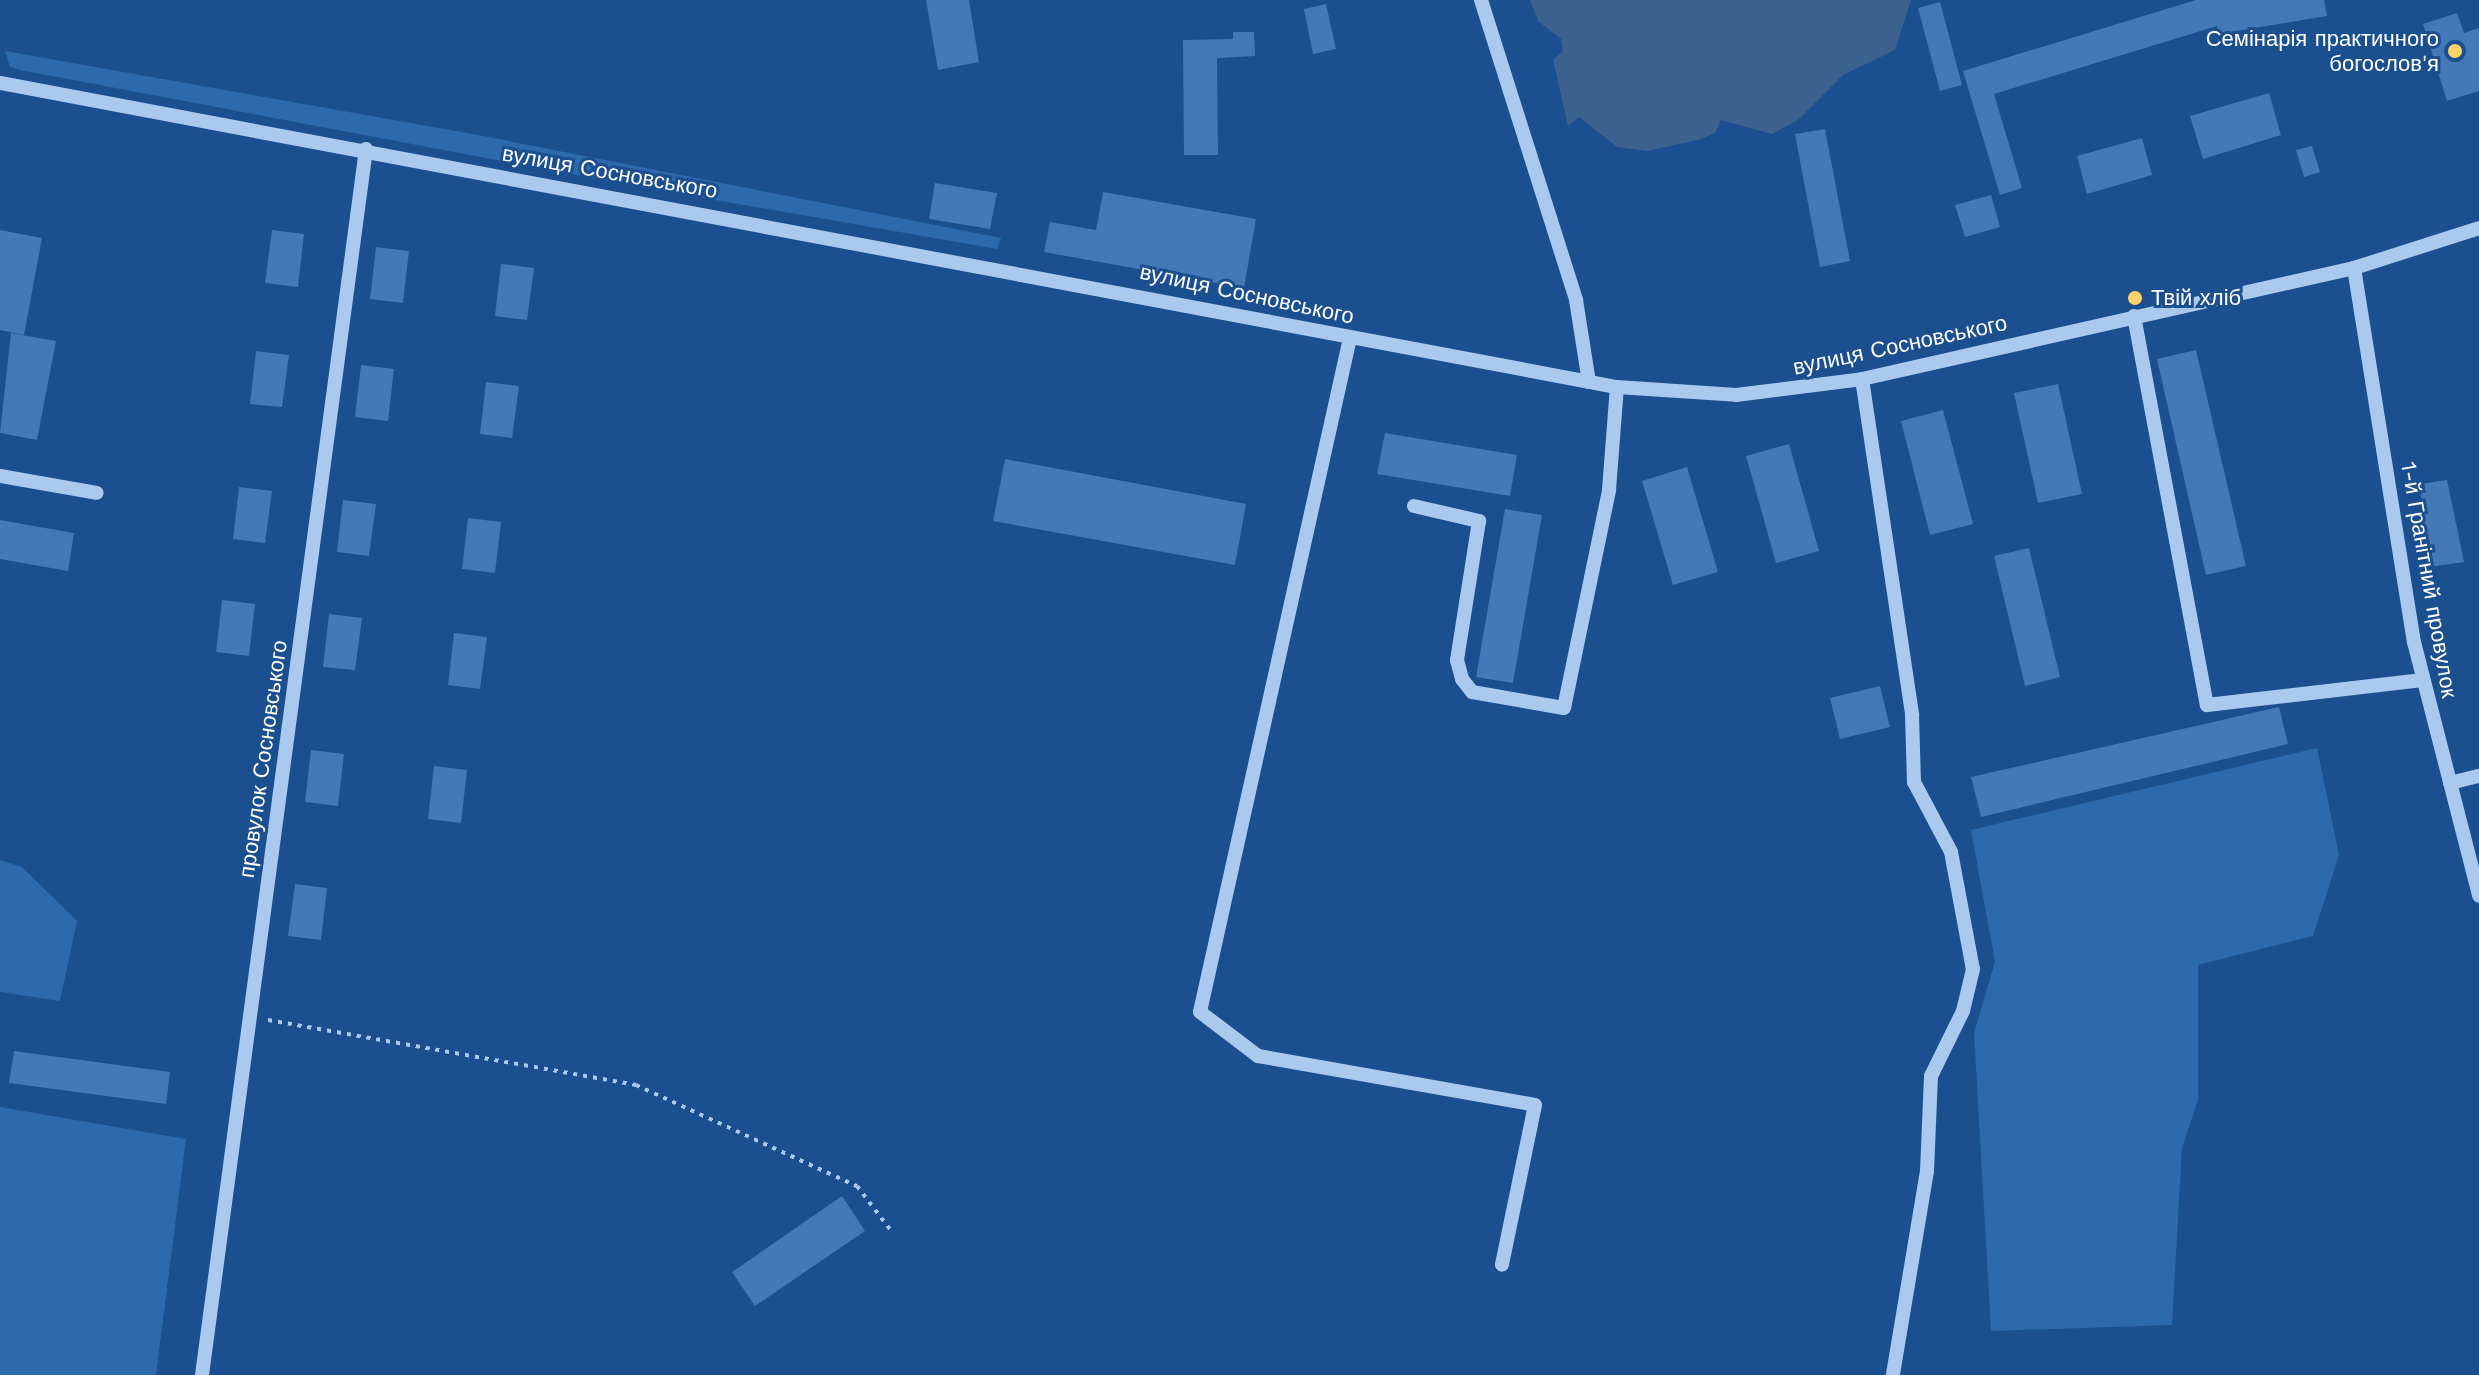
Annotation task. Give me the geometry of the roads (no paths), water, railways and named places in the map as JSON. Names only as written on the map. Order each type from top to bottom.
[{"type":"street","points":[[1481,0],[1576,300],[1589,382]]},
{"type":"street","name":"вулиця Сосновського","points":[[0,83],[366,149],[1589,382],[1617,387],[1736,395],[1862,379],[2354,268],[2479,228]]},
{"type":"street","name":"провулок Сосновського","points":[[202,1375],[366,149]]},
{"type":"street","name":"1-й Гранітний провулок","points":[[2354,268],[2423,680],[2479,896]]},
{"type":"street","points":[[2134,316],[2207,705],[2423,680]]},
{"type":"street","points":[[1350,338],[1200,1012],[1258,1056],[1535,1105],[1502,1265]]},
{"type":"street","points":[[1862,379],[1912,715],[1914,782],[1951,852],[1973,969],[1963,1011],[1931,1076],[1927,1171],[1893,1375]]},
{"type":"street","points":[[1414,506],[1479,521],[1457,660],[1462,679],[1472,692],[1564,708],[1609,490],[1617,387]]},
{"type":"street","points":[[0,476],[97,493]]},
{"type":"street","points":[[2450,783],[2479,776]]},
{"type":"place","name":"Семінарія практичного богослов'я","points":[[2455,51]]},
{"type":"place","name":"Твій хліб","points":[[2135,298]]}]
